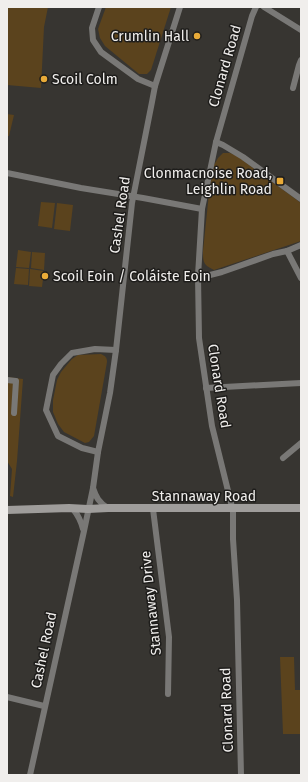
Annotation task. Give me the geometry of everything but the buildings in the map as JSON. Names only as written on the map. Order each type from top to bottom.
[{"type":"street","points":[[99,7],[92,28],[93,40],[101,52],[138,79],[155,86]]},
{"type":"street","name":"Cashel Road","points":[[30,775],[44,706],[84,531],[110,393],[132,203],[155,86],[180,7]]},
{"type":"street","name":"Clonard Road","points":[[241,775],[237,600],[232,508],[212,426],[206,388],[199,338],[198,276],[202,209],[216,142],[252,16],[256,7]]},
{"type":"street","points":[[264,7],[301,30]]},
{"type":"street","points":[[293,88],[301,60]]},
{"type":"street","points":[[216,142],[243,156],[300,196]]},
{"type":"street","points":[[7,173],[73,187],[202,209]]},
{"type":"street","points":[[198,276],[210,275],[273,254],[287,251],[301,245]]},
{"type":"street","points":[[287,251],[301,278]]},
{"type":"street","points":[[98,452],[82,448],[58,436],[46,410],[53,375],[72,353],[95,349],[116,350]]},
{"type":"street","points":[[7,380],[16,381],[14,414]]},
{"type":"street","points":[[206,388],[301,383]]},
{"type":"street","points":[[282,458],[301,443]]},
{"type":"street","points":[[92,488],[98,501],[108,508]]},
{"type":"street","name":"Stannaway Road","points":[[7,510],[88,510],[108,508],[301,508]]},
{"type":"street","points":[[73,509],[81,522],[84,531]]},
{"type":"street","name":"Stannaway Drive","points":[[153,509],[169,637],[168,694]]},
{"type":"street","points":[[7,697],[44,706]]},
{"type":"shaded area","points":[[7,7],[48,7],[44,27],[41,88],[7,85]]},
{"type":"shaded area","points":[[106,7],[171,7],[151,70],[147,74],[139,74],[105,46],[100,38],[98,29]]},
{"type":"shaded area","points":[[7,114],[14,115],[9,136],[7,136]]},
{"type":"shaded area","points":[[223,153],[230,153],[237,156],[301,203],[301,241],[214,270],[206,265],[203,251],[209,193],[214,165]]},
{"type":"shaded area","points":[[41,202],[55,203],[52,228],[38,226]]},
{"type":"shaded area","points":[[57,203],[73,205],[70,231],[54,229]]},
{"type":"shaded area","points":[[18,250],[31,252],[29,268],[16,267]]},
{"type":"shaded area","points":[[32,252],[45,253],[44,270],[31,268]]},
{"type":"shaded area","points":[[16,268],[29,269],[28,285],[14,284]]},
{"type":"shaded area","points":[[30,269],[44,271],[42,287],[29,286]]},
{"type":"shaded area","points":[[101,354],[106,357],[107,362],[94,436],[89,442],[85,443],[64,432],[58,424],[53,412],[53,400],[57,380],[61,372],[72,359],[78,355]]},
{"type":"shaded area","points":[[7,377],[23,379],[13,497],[10,496],[12,469],[7,461]]},
{"type":"shaded area","points":[[280,657],[294,657],[295,690],[301,690],[301,734],[283,734]]},
{"type":"place","name":"Crumlin Hall","points":[[197,36]]},
{"type":"place","name":"Scoil Colm","points":[[44,79]]},
{"type":"place","name":"Clonmacnoise Road, Leighlin Road","points":[[280,181]]},
{"type":"place","name":"Scoil Eoin / Coláiste Eoin","points":[[45,276]]}]
